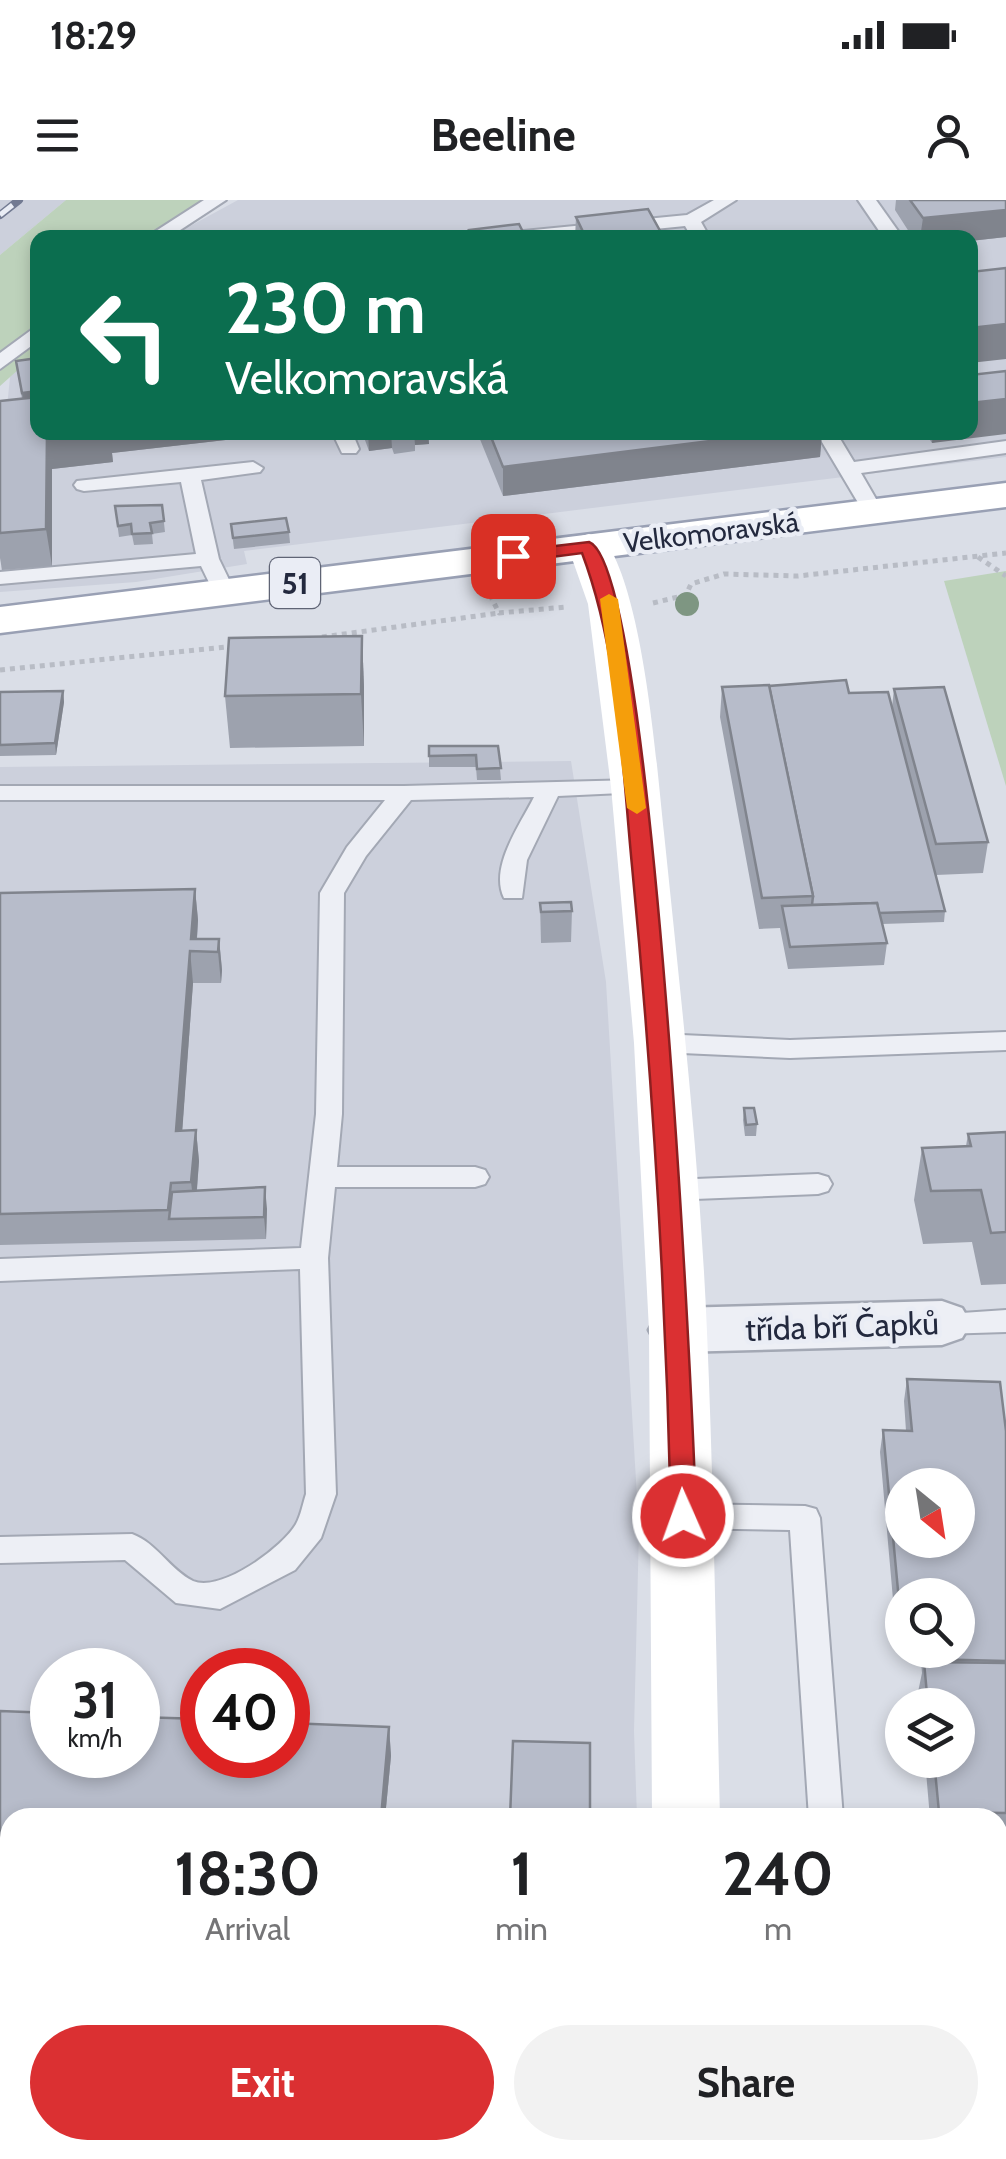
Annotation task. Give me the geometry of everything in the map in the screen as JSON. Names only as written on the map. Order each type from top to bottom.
[{"type":"street","name":"Velkomoravská","points":[[0,620],[216,576],[589,547],[1006,495]]},
{"type":"street","points":[[589,547],[610,604],[634,787],[660,1044],[678,1330],[686,1808]]},
{"type":"street","name":"třída bří Čapků","points":[[678,1330],[942,1323]]},
{"type":"lane","points":[[167,230],[217,200]]},
{"type":"lane","points":[[586,230],[691,220],[727,200]]},
{"type":"lane","points":[[867,200],[888,230]]},
{"type":"lane","points":[[691,220],[697,230]]},
{"type":"lane","points":[[0,363],[30,338]]},
{"type":"lane","points":[[831,440],[873,511]]},
{"type":"lane","points":[[848,469],[1006,446]]},
{"type":"lane","points":[[84,485],[252,468]]},
{"type":"lane","points":[[0,578],[216,576],[190,475]]},
{"type":"lane","points":[[0,793],[404,793],[634,787]]},
{"type":"lane","points":[[512,892],[514,860],[549,790]]},
{"type":"lane","points":[[0,1550],[132,1547],[187,1594],[220,1596],[284,1561],[310,1528],[321,1494],[314,1258],[324,1178],[332,893],[356,852],[404,793]]},
{"type":"lane","points":[[660,1044],[790,1048],[1006,1042]]},
{"type":"lane","points":[[324,1178],[475,1177]]},
{"type":"lane","points":[[670,1190],[818,1184]]},
{"type":"lane","points":[[0,1270],[314,1258]]},
{"type":"lane","name":"třída bří Čapků","points":[[942,1323],[1006,1322]]},
{"type":"lane","points":[[683,1516],[806,1518],[825,1808]]},
{"type":"path","points":[[305,639],[499,613],[664,602],[686,595],[691,584],[716,574],[798,576],[1006,552]]},
{"type":"path","points":[[977,556],[1006,576]]},
{"type":"path","points":[[491,599],[499,613]]},
{"type":"path","points":[[0,670],[248,644]]},
{"type":"shaded area","points":[[0,200],[66,200],[0,255]]},
{"type":"shaded area","points":[[238,200],[1006,200],[1006,457],[244,551],[247,564],[136,582],[0,592],[4,437],[10,377],[30,359],[30,440],[978,440],[978,230],[183,230]]},
{"type":"shaded area","points":[[571,761],[606,982],[639,1530],[634,1731],[637,1808],[0,1808],[0,767]]},
{"type":"green space","points":[[66,200],[219,200],[179,230],[30,230]]},
{"type":"green space","points":[[30,230],[30,359],[0,386],[0,255]]},
{"type":"green space","points":[[1006,571],[1006,786],[944,581]]},
{"type":"building","points":[[910,200],[1006,200],[1006,210],[923,218]]},
{"type":"building","points":[[648,209],[660,230],[582,230],[576,217]]},
{"type":"building","points":[[519,224],[522,230],[469,230]]},
{"type":"building","points":[[1006,268],[1006,324],[978,327],[978,271]]},
{"type":"building","points":[[30,359],[30,392],[22,393],[16,361]]},
{"type":"building","points":[[1006,371],[1006,399],[978,402],[978,374]]},
{"type":"building","points":[[30,398],[30,440],[47,440],[46,529],[0,533],[0,401]]},
{"type":"building","points":[[492,440],[719,440],[503,467]]},
{"type":"building","points":[[162,505],[164,521],[150,523],[152,533],[132,534],[131,524],[118,526],[115,506]]},
{"type":"building","points":[[286,518],[289,532],[233,538],[231,524]]},
{"type":"building","points":[[362,636],[361,694],[225,696],[229,638]]},
{"type":"building","points":[[846,680],[849,693],[888,692],[945,911],[879,913],[877,903],[812,905],[769,686]]},
{"type":"building","points":[[769,685],[813,896],[762,898],[722,687]]},
{"type":"building","points":[[944,687],[988,842],[936,844],[894,689]]},
{"type":"building","points":[[63,691],[55,743],[0,745],[0,692]]},
{"type":"building","points":[[429,746],[498,746],[501,768],[477,769],[476,755],[429,756]]},
{"type":"building","points":[[195,889],[191,939],[219,939],[218,952],[190,951],[176,1131],[196,1130],[191,1182],[171,1183],[168,1210],[0,1214],[0,893]]},
{"type":"building","points":[[571,902],[572,911],[541,912],[540,903]]},
{"type":"building","points":[[877,903],[887,943],[790,947],[782,906]]},
{"type":"building","points":[[744,1108],[754,1108],[757,1124],[746,1125]]},
{"type":"building","points":[[1006,1132],[1006,1232],[991,1233],[981,1190],[931,1191],[922,1148],[971,1146],[968,1134]]},
{"type":"building","points":[[265,1187],[264,1217],[169,1219],[172,1192]]},
{"type":"building","points":[[907,1379],[1000,1382],[1006,1431],[1006,1661],[975,1660],[975,1578],[897,1578],[895,1558],[975,1558],[975,1468],[887,1468],[883,1430],[912,1431]]},
{"type":"building","points":[[975,1663],[1006,1663],[1006,1808],[939,1808],[936,1778],[975,1778],[975,1688],[926,1688],[925,1668],[975,1668]]},
{"type":"building","points":[[0,1711],[30,1712],[30,1778],[160,1778],[160,1718],[180,1718],[180,1778],[310,1778],[310,1724],[389,1727],[382,1808],[0,1808]]},
{"type":"building","points":[[513,1741],[590,1743],[590,1808],[510,1808]]},
{"type":"railway","points":[[0,215],[19,200]]},
{"type":"slow traffic","points":[[609,599],[637,808]]},
{"type":"route","points":[[513,556],[589,547],[610,604],[634,787],[660,1044],[678,1330],[683,1516]]}]
